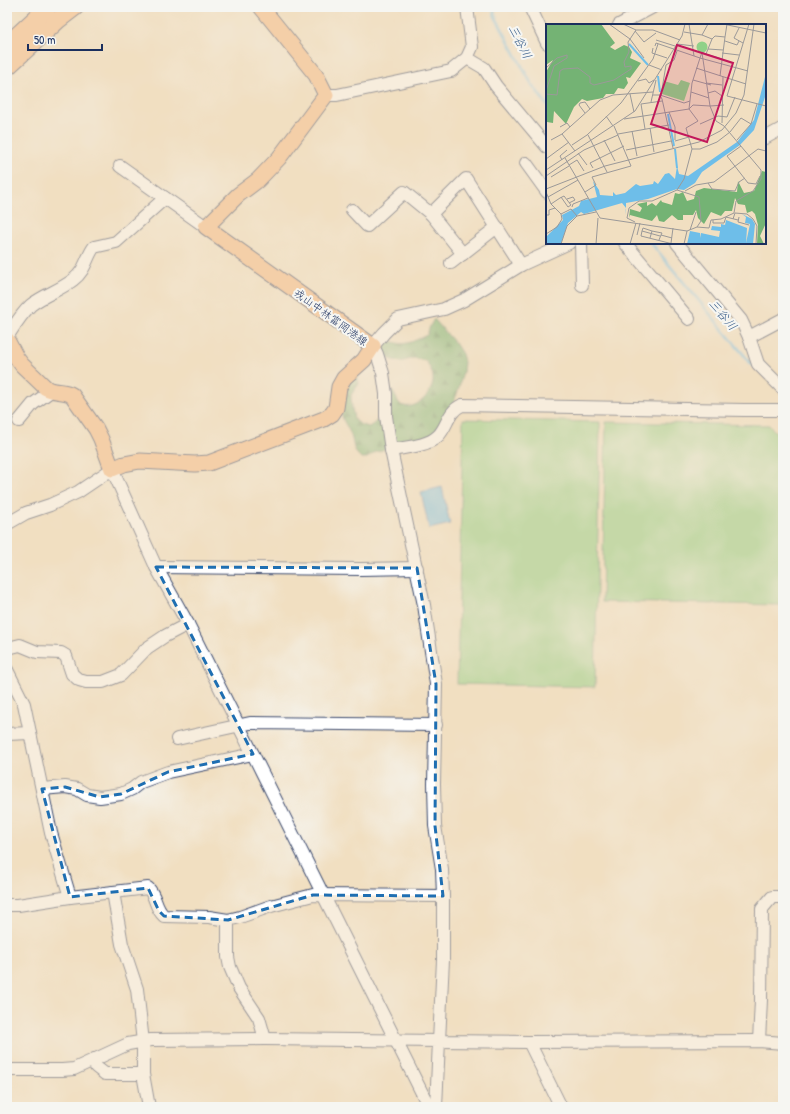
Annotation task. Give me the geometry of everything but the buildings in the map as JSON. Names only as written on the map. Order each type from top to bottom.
[{"type":"highway","points":[[7,45],[48,7]]},
{"type":"highway","points":[[7,66],[58,20],[75,7]]},
{"type":"main road","points":[[206,227],[238,195],[258,180],[278,158],[326,95],[316,75],[261,7]]},
{"type":"main road","name":"戎山中林富岡港線","points":[[112,470],[124,464],[140,461],[195,464],[209,463],[324,419],[332,414],[336,408],[339,387],[344,378],[364,360],[373,346],[206,227]]},
{"type":"main road","points":[[7,340],[16,357],[46,388],[51,391],[67,392],[72,395],[96,429],[112,470]]},
{"type":"street","points":[[326,95],[337,95],[451,71],[467,58],[472,47],[466,7]]},
{"type":"street","points":[[530,7],[546,41]]},
{"type":"street","points":[[621,24],[653,7]]},
{"type":"street","points":[[467,58],[484,68],[500,90],[546,146]]},
{"type":"street","points":[[766,137],[783,128]]},
{"type":"street","points":[[526,163],[546,191]]},
{"type":"street","points":[[120,166],[206,227]]},
{"type":"street","points":[[431,214],[466,179],[521,265]]},
{"type":"street","points":[[352,210],[368,226],[404,192],[431,214],[463,254]]},
{"type":"street","points":[[7,337],[21,316],[32,305],[74,279],[86,265],[94,246],[116,242],[165,198]]},
{"type":"street","points":[[451,263],[497,227]]},
{"type":"street","points":[[436,1107],[443,896],[442,869],[435,826],[434,784],[436,684],[417,568],[391,450],[386,416],[386,394],[383,373],[373,346],[398,319],[444,309],[464,300],[521,265],[567,244]]},
{"type":"street","points":[[581,244],[582,285]]},
{"type":"street","points":[[626,244],[689,320]]},
{"type":"street","points":[[678,244],[741,320],[749,337],[758,364],[783,389]]},
{"type":"street","points":[[749,337],[783,319]]},
{"type":"street","points":[[19,421],[33,404],[51,391]]},
{"type":"street","points":[[391,450],[426,444],[438,436],[454,409],[462,405],[783,410]]},
{"type":"street","points":[[7,524],[26,513],[50,505],[78,492],[112,470],[156,567],[188,624],[429,1107]]},
{"type":"street","points":[[156,567],[361,569],[417,568]]},
{"type":"street","points":[[7,649],[20,645],[37,652],[61,653],[66,656],[72,674],[78,680],[86,682],[103,682],[122,675],[147,648],[165,636],[188,624]]},
{"type":"street","points":[[7,670],[24,704],[29,720],[30,733],[52,833],[70,897]]},
{"type":"street","points":[[177,738],[250,723],[436,725]]},
{"type":"street","points":[[7,734],[30,733]]},
{"type":"street","points":[[42,789],[65,787],[77,789],[88,795],[100,797],[121,794],[132,789],[141,782],[168,772],[253,754]]},
{"type":"street","points":[[7,904],[18,904],[148,888],[153,893],[159,911],[164,916],[209,917],[228,920],[271,906],[313,895],[443,896]]},
{"type":"street","points":[[114,892],[122,944],[137,990],[143,1042],[143,1074],[149,1107]]},
{"type":"street","points":[[759,1041],[762,909],[772,897],[783,897]]},
{"type":"street","points":[[228,920],[228,956],[230,967],[239,988],[259,1018],[265,1039]]},
{"type":"street","points":[[7,1070],[74,1069],[128,1044],[151,1040],[265,1039],[529,1042],[759,1041],[783,1043]]},
{"type":"street","points":[[529,1042],[561,1107]]},
{"type":"street","points":[[94,1059],[96,1067],[105,1074],[143,1074]]},
{"type":"highlighted area","points":[[156,567],[417,568],[436,684],[435,826],[443,896],[313,895],[228,920],[164,916],[159,911],[148,888],[70,897],[42,789],[65,787],[100,797],[121,794],[168,772],[253,754]]},
{"type":"green space","points":[[434,319],[455,343],[462,354],[464,362],[458,391],[451,409],[431,436],[376,452],[367,458],[361,458],[354,449],[350,433],[343,420],[341,411],[345,391],[352,377],[358,377],[359,384],[351,395],[354,419],[361,425],[369,427],[381,416],[389,400],[391,389],[398,402],[404,406],[419,403],[427,396],[433,382],[432,373],[426,361],[414,358],[400,362],[388,358],[383,350],[386,343],[390,340],[404,344],[427,335]]},
{"type":"green space","points":[[463,419],[600,422],[595,687],[457,684]]},
{"type":"green space","points":[[606,422],[769,425],[783,440],[783,605],[602,602]]},
{"type":"water","points":[[442,487],[450,524],[429,529],[421,492]]},
{"type":"waterway","name":"三谷川","points":[[493,7],[495,16],[531,83],[546,104]]},
{"type":"waterway","name":"三谷川","points":[[652,244],[753,366]]}]
